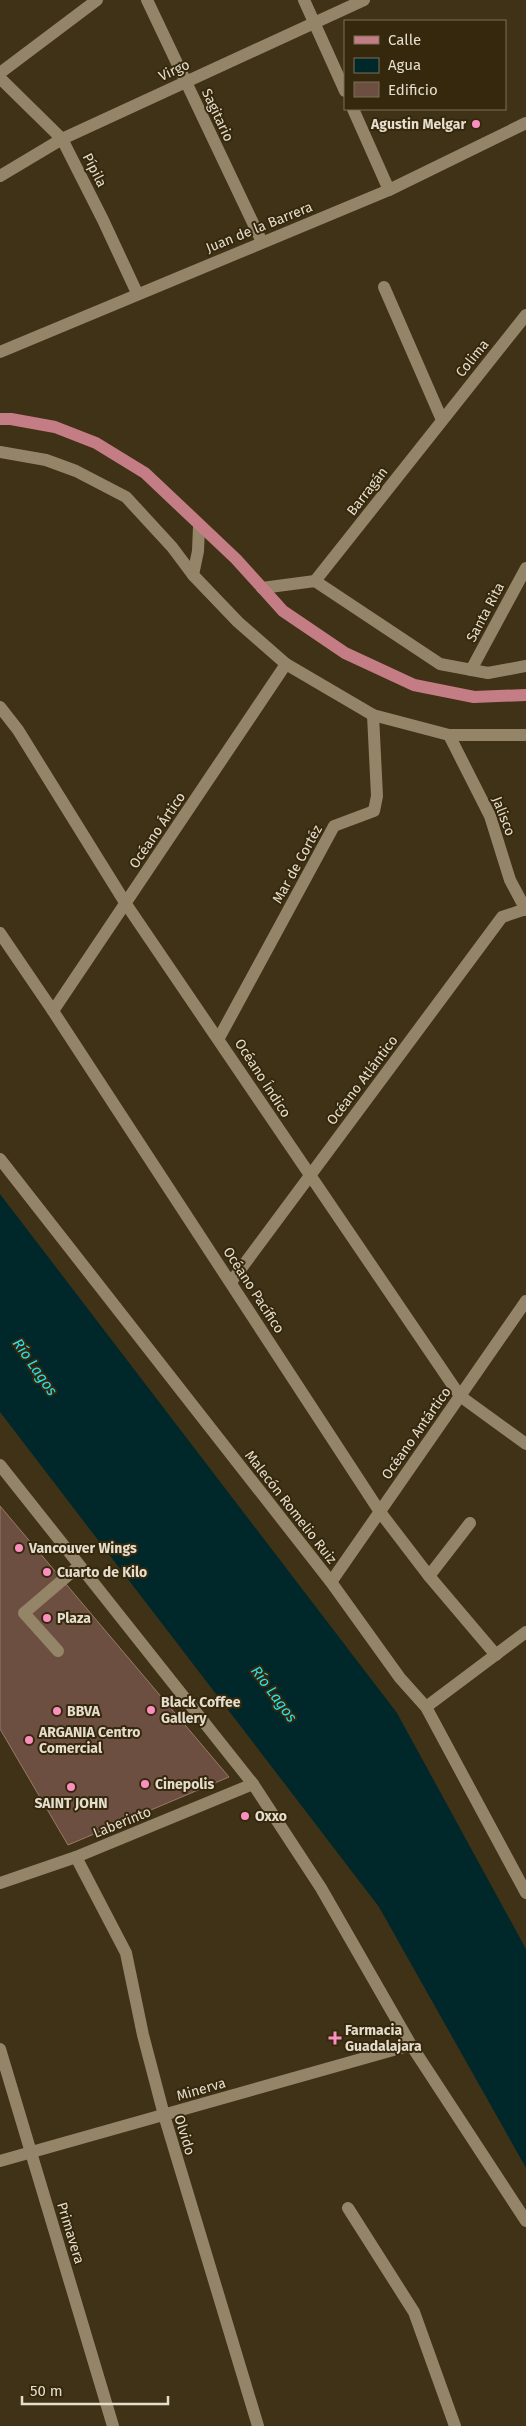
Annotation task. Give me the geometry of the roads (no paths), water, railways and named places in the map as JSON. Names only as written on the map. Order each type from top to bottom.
[{"type":"main road","points":[[0,419],[11,419],[55,427],[96,443],[145,473],[236,559],[284,611],[346,653],[414,686],[474,697],[526,694]]},
{"type":"street","points":[[0,73],[97,0]]},
{"type":"street","name":"Sagitario","points":[[146,0],[262,242]]},
{"type":"street","points":[[304,0],[344,89]]},
{"type":"street","name":"Virgo","points":[[0,176],[62,139],[364,0]]},
{"type":"street","name":"Pípila","points":[[0,78],[62,139],[103,220],[136,293]]},
{"type":"street","points":[[353,110],[389,190]]},
{"type":"street","name":"Juan de la Barrera","points":[[0,352],[136,293],[389,190],[526,122]]},
{"type":"street","points":[[384,286],[442,420]]},
{"type":"street","name":"Colima","points":[[442,420],[526,315]]},
{"type":"street","name":"Barragán","points":[[315,582],[442,420]]},
{"type":"street","points":[[0,452],[46,460],[76,471],[126,497],[238,622],[286,664],[373,715],[449,735],[464,737],[526,735]]},
{"type":"street","points":[[193,574],[198,550],[199,526]]},
{"type":"street","name":"Santa Rita","points":[[471,670],[526,568]]},
{"type":"street","points":[[262,588],[315,582],[440,664],[488,673],[526,666]]},
{"type":"street","name":"Océano Ártico","points":[[54,1011],[286,664]]},
{"type":"street","name":"Océano Índico","points":[[0,707],[18,730],[126,904],[460,1396],[526,1444]]},
{"type":"street","name":"Mar de Cortéz","points":[[218,1038],[334,826],[374,811],[377,796],[373,715]]},
{"type":"street","name":"Jalisco","points":[[449,735],[490,816],[510,880],[526,910]]},
{"type":"street","name":"Océano Atlántico","points":[[231,1282],[502,917],[526,910]]},
{"type":"street","name":"Océano Pacífico","points":[[0,933],[54,1011],[380,1512],[429,1576],[496,1655]]},
{"type":"street","name":"Malecón Romelio Ruiz","points":[[0,1159],[331,1582],[400,1678],[426,1706],[526,1893]]},
{"type":"street","name":"Océano Antártico","points":[[331,1582],[526,1302]]},
{"type":"street","points":[[0,1466],[253,1784],[321,1888],[411,2045],[526,2222]]},
{"type":"street","points":[[429,1576],[470,1522]]},
{"type":"street","points":[[58,1651],[24,1613],[79,1566]]},
{"type":"street","points":[[426,1706],[526,1632]]},
{"type":"street","name":"Laberinto","points":[[0,1883],[76,1857],[253,1784]]},
{"type":"street","name":"Olvido","points":[[76,1857],[126,1953],[143,2034],[164,2115],[258,2426]]},
{"type":"street","name":"Minerva","points":[[0,2161],[411,2045]]},
{"type":"street","name":"Primavera","points":[[0,2049],[113,2426]]},
{"type":"street","points":[[348,2208],[414,2312],[455,2426]]},
{"type":"water","name":"Río Lagos","points":[[0,1194],[397,1713],[526,1949],[526,2168],[379,1907],[0,1412]]},
{"type":"place","name":"Agustin Melgar","points":[[476,124]]},
{"type":"place","name":"Vancouver Wings","points":[[19,1548]]},
{"type":"place","name":"Cuarto de Kilo","points":[[47,1572]]},
{"type":"place","name":"Plaza","points":[[47,1618]]},
{"type":"place","name":"Black Coffee Gallery","points":[[151,1710]]},
{"type":"place","name":"BBVA","points":[[57,1711]]},
{"type":"place","name":"ARGANIA Centro Comercial","points":[[29,1740]]},
{"type":"place","name":"Cinepolis","points":[[145,1784]]},
{"type":"place","name":"SAINT JOHN","points":[[71,1787]]},
{"type":"place","name":"Oxxo","points":[[245,1816]]},
{"type":"place","name":"Farmacia Guadalajara","points":[[335,2038]]}]
